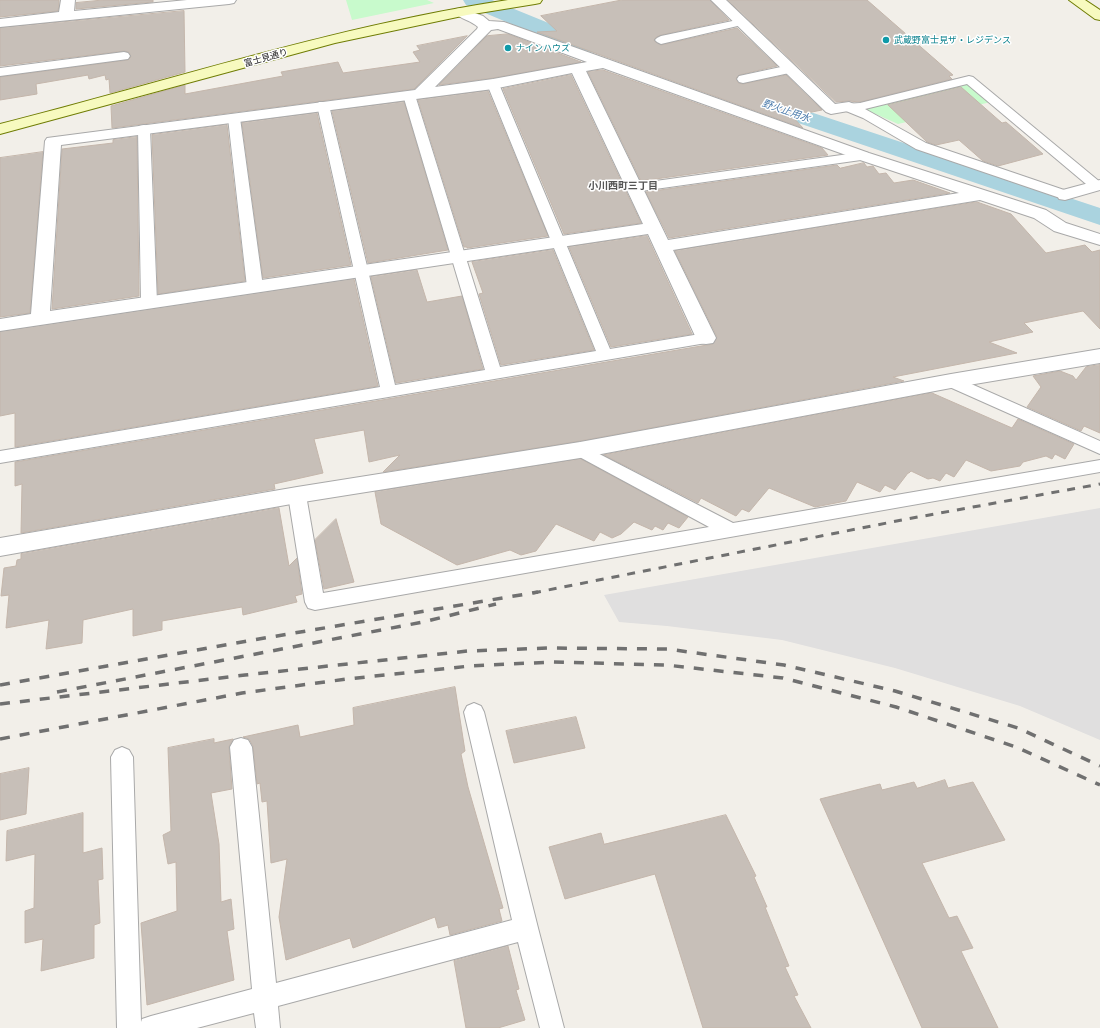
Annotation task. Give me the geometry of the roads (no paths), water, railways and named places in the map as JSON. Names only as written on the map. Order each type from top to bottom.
[{"type":"street","points":[[66,16],[68,0]]},
{"type":"street","points":[[0,23],[161,3],[229,0]]},
{"type":"street","name":"富士見通り","points":[[0,129],[135,94],[337,38],[467,10],[535,0]]},
{"type":"street","points":[[718,0],[831,108],[849,107]]},
{"type":"street","points":[[1076,0],[1100,16]]},
{"type":"street","points":[[467,10],[485,26],[499,25],[863,156],[1040,214],[1060,227],[1100,240]]},
{"type":"street","points":[[415,94],[483,31],[485,26]]},
{"type":"street","points":[[40,319],[53,141],[493,84],[604,63]]},
{"type":"street","points":[[577,68],[706,338]]},
{"type":"street","points":[[1065,195],[1099,186]]},
{"type":"street","points":[[662,246],[982,194]]},
{"type":"street","points":[[0,325],[654,228]]},
{"type":"street","points":[[0,547],[297,495],[580,450],[951,381],[1100,356]]},
{"type":"lane","points":[[661,40],[742,22]]},
{"type":"lane","points":[[0,72],[124,56]]},
{"type":"lane","points":[[743,79],[790,68]]},
{"type":"lane","points":[[849,107],[860,107],[969,80],[1099,186]]},
{"type":"lane","points":[[493,84],[605,355]]},
{"type":"lane","points":[[415,94],[458,257],[494,374]]},
{"type":"lane","points":[[323,105],[389,392]]},
{"type":"lane","points":[[849,107],[868,115],[921,146],[1065,195]]},
{"type":"lane","points":[[234,118],[255,287]]},
{"type":"lane","points":[[144,129],[149,302]]},
{"type":"lane","points":[[634,188],[863,156]]},
{"type":"lane","points":[[0,457],[706,338]]},
{"type":"lane","points":[[951,381],[1100,448]]},
{"type":"lane","points":[[580,450],[731,530]]},
{"type":"lane","points":[[297,495],[315,602],[1100,466]]},
{"type":"lane","points":[[474,712],[526,928],[552,1028]]},
{"type":"lane","points":[[241,747],[268,1028]]},
{"type":"lane","points":[[122,757],[129,1028]]},
{"type":"lane","points":[[151,1028],[526,928]]},
{"type":"waterway","name":"野火止用水","points":[[474,0],[543,29],[595,46]]},
{"type":"waterway","name":"野火止用水","points":[[753,100],[1100,217]]},
{"type":"railway","points":[[533,593],[907,519],[1100,484]]},
{"type":"railway","points":[[0,685],[247,641],[538,592]]},
{"type":"railway","points":[[57,692],[423,622],[496,604]]},
{"type":"railway","points":[[0,704],[245,675],[468,651],[550,648],[667,649],[784,665],[895,691],[1018,728],[1100,766]]},
{"type":"railway","points":[[0,739],[242,693],[347,679],[470,666],[552,662],[666,665],[783,678],[896,707],[1016,747],[1100,785]]},
{"type":"place","name":"武蔵野富士見ザ・レジデンス","points":[[886,40]]},
{"type":"place","name":"ナインハウズ","points":[[508,48]]},
{"type":"district","name":"小川西町三丁目","points":[[623,186]]}]
